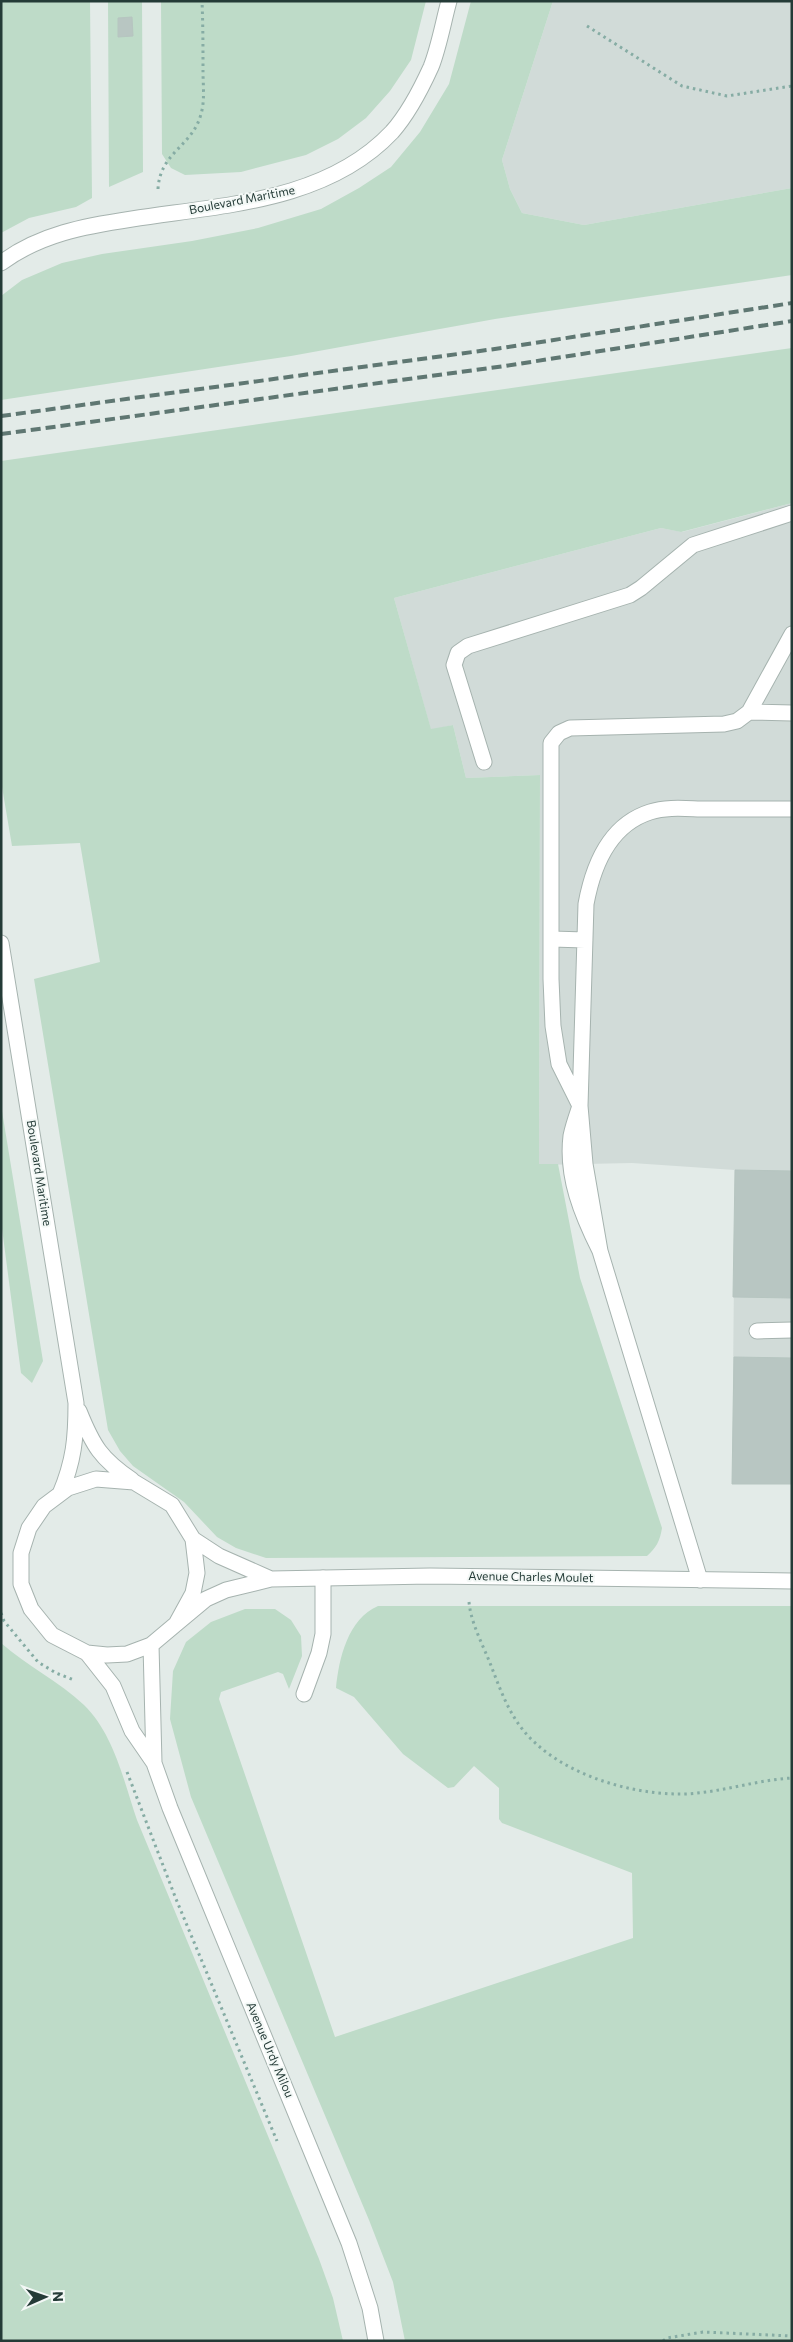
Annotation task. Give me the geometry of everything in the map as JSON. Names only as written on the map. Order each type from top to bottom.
[{"type":"street","name":"Boulevard Maritime","points":[[1,263],[16,252],[55,234],[95,224],[252,200],[306,187],[337,173],[365,155],[393,131],[412,103],[431,66],[449,1]]},
{"type":"street","points":[[484,762],[454,665],[458,653],[468,646],[630,595],[693,545],[792,513]]},
{"type":"street","points":[[580,1106],[559,1064],[554,1026],[551,979],[551,743],[560,733],[570,728],[724,724],[738,721],[750,712],[792,634]]},
{"type":"street","points":[[750,712],[792,713]]},
{"type":"street","points":[[700,1580],[600,1251],[586,1223],[575,1190],[571,1164],[571,1135],[580,1106],[586,904],[590,880],[612,837],[630,822],[650,812],[672,809],[792,809]]},
{"type":"street","points":[[552,939],[585,940]]},
{"type":"street","name":"Boulevard Maritime","points":[[1,943],[76,1403],[76,1436],[73,1458],[60,1494]]},
{"type":"street","points":[[757,1330],[792,1330]]},
{"type":"street","name":"Boulevard Maritime","points":[[76,1403],[99,1452],[112,1466],[134,1482]]},
{"type":"street","points":[[96,1479],[134,1482],[172,1505],[193,1539],[197,1573],[193,1593],[176,1624],[151,1644],[127,1654],[107,1656],[87,1653],[52,1635],[31,1610],[22,1584],[21,1553],[29,1528],[44,1506],[68,1488],[96,1479]]},
{"type":"street","name":"Avenue Charles Moulet","points":[[193,1539],[219,1556],[271,1579]]},
{"type":"street","name":"Avenue Charles Moulet","points":[[176,1624],[206,1599],[244,1584],[271,1579],[467,1576],[792,1582]]},
{"type":"street","points":[[304,1694],[319,1653],[323,1634],[322,1578]]},
{"type":"street","name":"Avenue Urdy Milou","points":[[151,1644],[154,1763]]},
{"type":"street","name":"Avenue Urdy Milou","points":[[87,1653],[113,1686],[132,1731],[154,1763],[170,1808],[349,2243],[370,2308],[376,2341]]},
{"type":"path","points":[[157,215],[159,178],[164,164],[191,135],[201,115],[203,92],[202,1]]},
{"type":"path","points":[[587,26],[682,86],[727,96],[792,86]]},
{"type":"path","points":[[467,1576],[470,1608],[506,1704],[523,1730],[548,1754],[585,1776],[644,1790],[676,1794],[702,1792],[768,1779],[792,1778]]},
{"type":"path","points":[[1,1613],[4,1621],[38,1662],[79,1682]]},
{"type":"path","points":[[124,1764],[176,1899],[279,2146]]},
{"type":"path","points":[[663,2341],[667,2338],[703,2332],[792,2336]]},
{"type":"shaded area","points":[[553,1],[792,1],[792,188],[584,225],[522,213],[510,189],[502,160]]},
{"type":"shaded area","points":[[792,503],[792,1484],[732,1484],[735,1170],[632,1163],[539,1165],[540,775],[466,778],[453,725],[431,730],[394,598],[661,528],[682,532]]},
{"type":"green space","points":[[1,1],[90,1],[92,198],[76,207],[29,218],[1,233]]},
{"type":"green space","points":[[108,1],[142,1],[143,172],[109,187]]},
{"type":"green space","points":[[161,1],[426,1],[411,60],[390,91],[366,118],[338,139],[306,155],[241,172],[185,175],[171,168],[162,154]]},
{"type":"green space","points":[[471,1],[553,1],[502,160],[510,189],[522,213],[584,225],[792,188],[792,275],[495,319],[291,356],[1,400],[1,296],[22,280],[62,263],[102,254],[192,241],[258,228],[321,209],[359,188],[391,167],[420,132],[449,84]]},
{"type":"green space","points":[[792,348],[792,503],[681,532],[661,528],[394,598],[431,729],[453,725],[466,778],[540,775],[539,1164],[558,1164],[580,1278],[662,1528],[659,1540],[647,1556],[266,1558],[236,1548],[217,1537],[184,1502],[133,1466],[120,1451],[108,1430],[34,979],[100,962],[80,843],[12,846],[1,781],[1,461]]},
{"type":"green space","points":[[1,1105],[43,1361],[32,1383],[21,1373],[1,1221]]},
{"type":"green space","points":[[378,1606],[792,1606],[792,2341],[405,2341],[393,2282],[369,2220],[191,1797],[170,1719],[173,1671],[186,1642],[211,1622],[245,1609],[275,1609],[291,1620],[301,1636],[302,1656],[289,1689],[283,1674],[278,1672],[221,1692],[219,1699],[335,2037],[633,1938],[632,1873],[502,1823],[499,1819],[499,1788],[474,1766],[454,1787],[448,1788],[403,1754],[354,1697],[336,1688],[343,1652],[352,1630],[359,1620]]},
{"type":"green space","points":[[1,1643],[64,1688],[84,1705],[111,1744],[137,1820],[319,2259],[333,2298],[343,2341],[1,2341]]},
{"type":"building","points":[[132,17],[133,36],[118,37],[118,18]]},
{"type":"building","points":[[735,1170],[792,1171],[792,1298],[733,1297]]},
{"type":"building","points":[[734,1357],[792,1358],[792,1484],[732,1484]]},
{"type":"railway","points":[[1,416],[502,348],[792,303]]},
{"type":"railway","points":[[1,434],[505,366],[792,321]]}]
